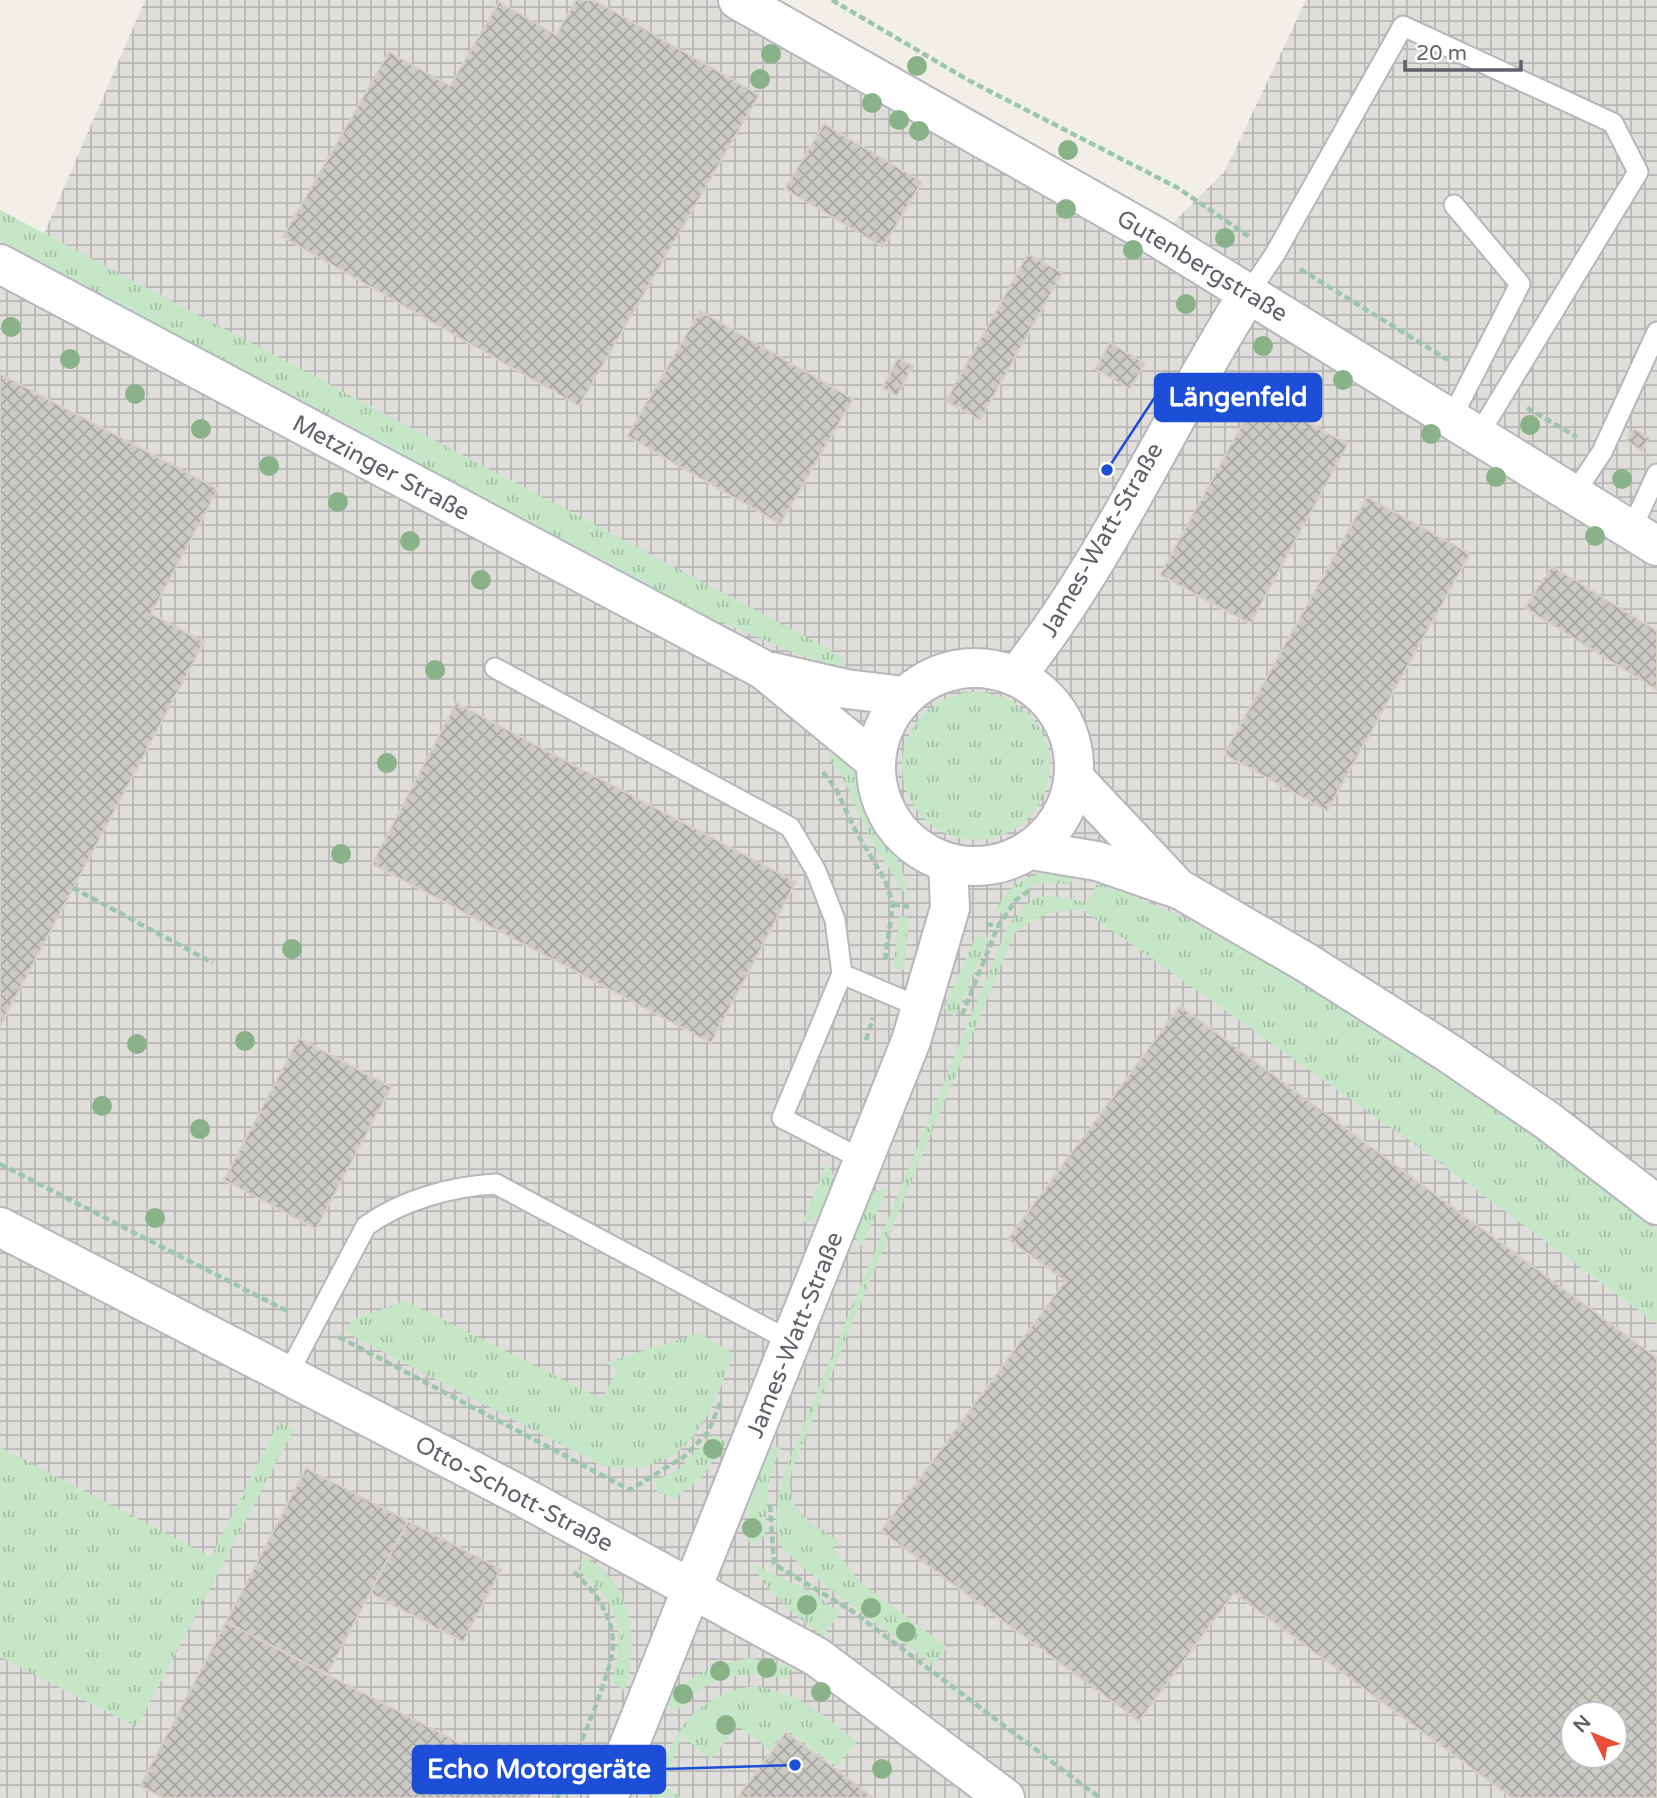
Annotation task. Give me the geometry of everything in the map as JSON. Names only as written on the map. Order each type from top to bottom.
[{"type":"street","name":"Gutenbergstraße","points":[[738,0],[1155,236],[1644,538]]},
{"type":"street","name":"Metzinger Straße","points":[[0,264],[764,670],[876,762]]},
{"type":"street","name":"James-Watt-Straße","points":[[1017,675],[1066,611],[1204,364],[1248,293]]},
{"type":"street","points":[[978,667],[1017,675],[1051,700],[1072,737],[1075,779],[1061,819],[1031,850],[991,866],[948,863],[918,849],[894,825],[879,795],[876,762],[883,730],[905,696],[938,674],[978,667]]},
{"type":"street","name":"Metzinger Straße","points":[[764,670],[846,689],[905,696]]},
{"type":"street","points":[[1075,779],[1115,824],[1181,890]]},
{"type":"street","points":[[1031,850],[1097,861],[1181,890],[1307,963],[1450,1054],[1548,1121],[1657,1205]]},
{"type":"street","name":"James-Watt-Straße","points":[[608,1798],[694,1591],[865,1161],[922,1008],[950,908],[948,863]]},
{"type":"street","name":"Otto-Schott-Straße","points":[[0,1227],[510,1490],[817,1657],[1005,1798]]},
{"type":"lane","points":[[1248,293],[1275,254],[1403,26],[1613,123],[1638,172],[1504,396],[1465,426]]},
{"type":"lane","points":[[1454,205],[1520,284],[1473,375],[1465,426]]},
{"type":"lane","points":[[1574,494],[1602,452],[1657,332]]},
{"type":"lane","points":[[1644,538],[1657,474]]},
{"type":"lane","points":[[495,668],[790,827],[816,871],[835,920],[842,974],[782,1118],[865,1161]]},
{"type":"lane","points":[[842,974],[922,1008]]},
{"type":"lane","points":[[287,1376],[366,1226],[385,1212],[465,1185],[496,1185],[792,1342]]},
{"type":"path","points":[[832,0],[968,80],[1178,188],[1275,254],[1473,375]]},
{"type":"path","points":[[1504,396],[1602,452]]},
{"type":"path","points":[[74,888],[213,962]]},
{"type":"path","points":[[866,1042],[881,990],[893,904]]},
{"type":"path","points":[[598,1474],[630,1490],[656,1475],[685,1456],[708,1432],[724,1395]]},
{"type":"path","points":[[774,1564],[852,1611],[1100,1798]]},
{"type":"path","points":[[557,1798],[601,1688],[614,1642],[607,1612],[594,1591],[569,1567]]},
{"type":"shaded area","points":[[145,0],[732,0],[1156,240],[1225,171],[1306,0],[1657,0],[1657,1798],[0,1798],[0,268],[24,280]]},
{"type":"green space","points":[[0,210],[805,636],[843,658],[846,668],[799,655],[700,613],[0,242]]},
{"type":"green space","points":[[976,692],[1004,698],[1017,704],[1028,714],[1038,725],[1044,738],[1050,766],[1044,794],[1038,807],[1028,818],[1017,828],[1004,834],[976,840],[948,834],[935,828],[924,818],[914,807],[908,794],[902,766],[908,738],[914,725],[924,714],[935,704],[948,698]]},
{"type":"green space","points":[[832,749],[856,775],[867,813],[902,868],[908,898],[873,844],[842,776],[829,760]]},
{"type":"green space","points":[[1057,871],[1074,875],[1070,885],[1049,882],[1040,884],[1024,891],[1003,914],[995,910],[1007,893],[1020,882]]},
{"type":"green space","points":[[1098,882],[1215,930],[1420,1051],[1657,1231],[1657,1324],[1417,1146],[1083,910],[1054,912],[1038,918],[1014,934],[792,1469],[791,1496],[795,1505],[808,1520],[839,1541],[833,1548],[859,1581],[947,1647],[934,1665],[825,1585],[788,1553],[780,1543],[778,1534],[777,1508],[780,1490],[784,1473],[1008,926],[1026,905],[1042,897],[1060,897],[1087,903]]},
{"type":"green space","points":[[900,916],[909,918],[904,970],[893,968]]},
{"type":"green space","points":[[976,936],[989,938],[955,1017],[944,1008]]},
{"type":"green space","points":[[827,1163],[835,1178],[818,1218],[802,1223]]},
{"type":"green space","points":[[888,1188],[861,1247],[853,1233],[872,1192]]},
{"type":"green space","points":[[405,1301],[602,1399],[618,1369],[604,1363],[699,1333],[734,1354],[702,1425],[677,1452],[660,1462],[640,1467],[602,1466],[345,1332],[352,1320]]},
{"type":"green space","points":[[279,1422],[294,1429],[137,1727],[0,1657],[0,1447],[211,1557]]},
{"type":"green space","points":[[713,1435],[727,1441],[701,1478],[674,1499],[657,1492],[656,1480],[678,1470]]},
{"type":"green space","points":[[782,1445],[769,1478],[765,1534],[758,1544],[748,1541],[748,1504],[766,1451]]},
{"type":"green space","points":[[583,1557],[600,1567],[613,1581],[628,1614],[631,1653],[625,1690],[611,1683],[618,1649],[616,1620],[603,1595],[578,1570]]},
{"type":"green space","points":[[751,1563],[815,1594],[840,1613],[823,1636],[783,1603]]},
{"type":"green space","points":[[749,1658],[795,1667],[786,1679],[741,1675],[701,1689],[678,1710],[663,1705],[691,1679],[724,1664]]},
{"type":"green space","points":[[752,1686],[797,1698],[857,1742],[837,1767],[786,1729],[770,1750],[738,1726],[711,1759],[682,1736],[663,1784],[681,1798],[651,1798],[675,1740],[695,1712],[710,1701]]},
{"type":"building","points":[[576,0],[594,0],[759,95],[579,406],[283,237],[389,52],[450,86],[499,2],[556,35]]},
{"type":"building","points":[[824,124],[922,182],[883,247],[785,189]]},
{"type":"building","points":[[1028,254],[1062,273],[980,420],[946,401]]},
{"type":"building","points":[[700,311],[853,399],[780,524],[627,436]]},
{"type":"building","points":[[1110,343],[1145,363],[1130,389],[1095,369]]},
{"type":"building","points":[[898,358],[913,366],[897,396],[882,388]]},
{"type":"building","points":[[0,374],[218,489],[151,614],[204,642],[0,1026]]},
{"type":"building","points":[[1258,395],[1348,444],[1250,624],[1160,575]]},
{"type":"building","points":[[1634,429],[1649,438],[1642,451],[1627,441]]},
{"type":"building","points":[[1367,497],[1470,554],[1327,811],[1224,754]]},
{"type":"building","points":[[1552,566],[1657,631],[1657,690],[1525,608]]},
{"type":"building","points":[[456,703],[796,882],[711,1043],[372,864]]},
{"type":"building","points":[[1180,1006],[1657,1358],[1657,1798],[1512,1798],[1234,1593],[1139,1721],[881,1531],[1065,1281],[1008,1239]]},
{"type":"building","points":[[299,1038],[391,1087],[316,1229],[224,1180]]},
{"type":"building","points":[[306,1468],[408,1521],[327,1675],[226,1622]]},
{"type":"building","points":[[408,1521],[501,1569],[463,1642],[370,1593]]},
{"type":"building","points":[[226,1622],[537,1783],[529,1798],[163,1798],[140,1786]]},
{"type":"building","points":[[786,1732],[874,1798],[737,1798]]},
{"type":"place","name":"Längenfeld","points":[[1107,470]]},
{"type":"place","name":"Echo Motorgeräte","points":[[795,1765]]}]
